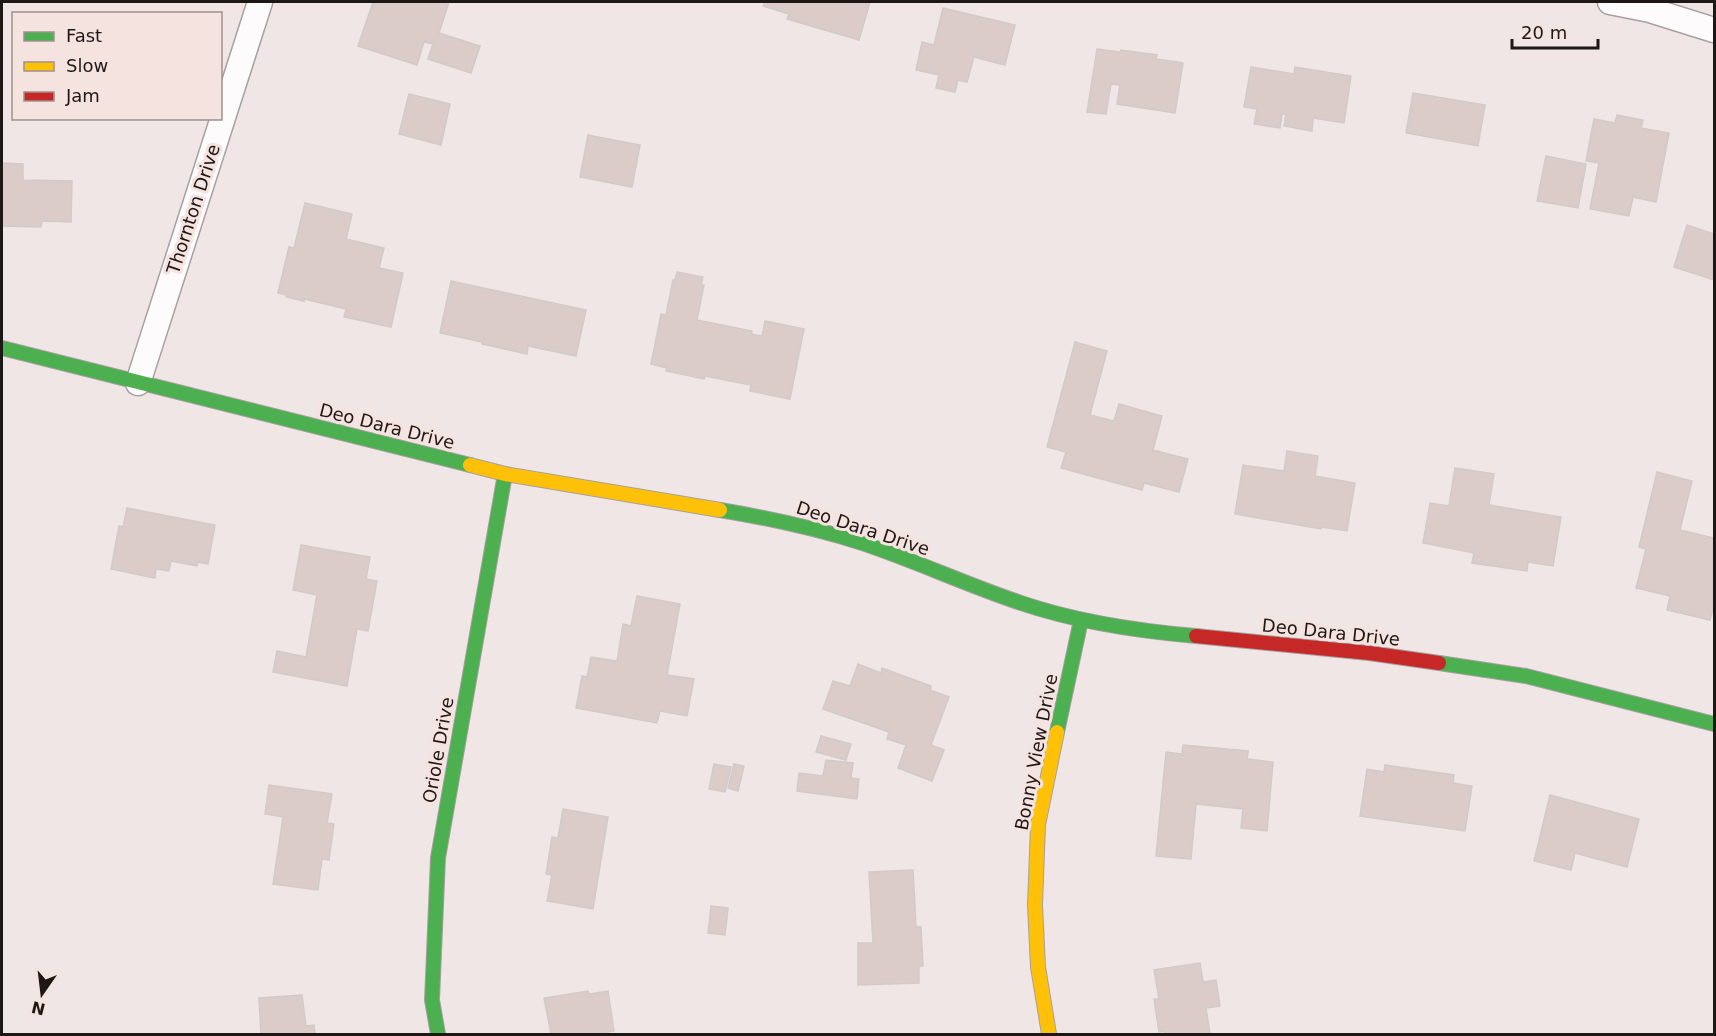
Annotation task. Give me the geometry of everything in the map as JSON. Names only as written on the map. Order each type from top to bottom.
[{"type":"street","name":"Thornton Drive","points":[[138,383],[260,2]]},
{"type":"street","points":[[1610,2],[1650,10],[1714,30]]},
{"type":"street","name":"Deo Dara Drive","points":[[2,348],[505,474],[770,518],[861,543],[1021,603],[1081,620],[1161,633],[1369,653],[1526,676],[1714,724]]},
{"type":"street","name":"Oriole Drive","points":[[438,1035],[432,999],[438,858],[505,474]]},
{"type":"street","name":"Bonny View Drive","points":[[1049,1035],[1038,967],[1035,905],[1038,825],[1081,620]]},
{"type":"building","points":[[373,2],[449,2],[439,33],[480,46],[471,73],[428,59],[433,44],[424,42],[417,65],[358,46]]},
{"type":"building","points":[[765,2],[870,2],[859,40],[787,19],[789,14],[763,6]]},
{"type":"building","points":[[943,8],[1015,25],[1005,65],[974,57],[967,82],[958,80],[955,92],[936,88],[939,75],[916,70],[922,42],[934,45]]},
{"type":"building","points":[[1097,49],[1157,55],[1156,59],[1183,63],[1175,113],[1117,104],[1120,85],[1111,84],[1106,114],[1087,112]]},
{"type":"building","points":[[1251,67],[1294,74],[1295,67],[1351,76],[1344,123],[1313,118],[1312,131],[1284,126],[1286,114],[1282,114],[1280,128],[1254,124],[1257,109],[1244,107]]},
{"type":"building","points":[[1413,93],[1485,105],[1478,146],[1406,133]]},
{"type":"building","points":[[409,94],[450,104],[441,145],[399,134]]},
{"type":"building","points":[[1617,115],[1643,120],[1641,128],[1669,133],[1656,202],[1633,197],[1629,216],[1590,209],[1599,163],[1586,161],[1594,119],[1615,123]]},
{"type":"building","points":[[588,135],[640,145],[632,187],[580,177]]},
{"type":"building","points":[[1546,156],[1586,164],[1578,208],[1537,201]]},
{"type":"building","points":[[2,163],[23,164],[23,180],[72,181],[71,222],[42,221],[41,227],[2,226]]},
{"type":"building","points":[[305,203],[352,214],[346,239],[384,248],[379,268],[403,273],[391,327],[344,317],[346,309],[286,297],[278,293],[289,247],[294,248]]},
{"type":"building","points":[[1687,225],[1714,234],[1714,280],[1674,267]]},
{"type":"building","points":[[677,272],[703,277],[701,285],[704,285],[697,320],[752,331],[751,334],[762,336],[765,321],[804,329],[790,399],[750,391],[751,385],[705,376],[704,379],[666,371],[667,368],[651,364],[661,314],[666,315],[673,280]]},
{"type":"building","points":[[451,281],[586,310],[576,356],[528,346],[527,354],[440,333]]},
{"type":"building","points":[[1075,342],[1107,351],[1090,415],[1114,421],[1119,404],[1162,416],[1153,450],[1188,459],[1179,492],[1144,483],[1142,490],[1061,468],[1066,452],[1047,447]]},
{"type":"building","points":[[1287,451],[1318,456],[1315,476],[1355,483],[1347,531],[1322,527],[1321,529],[1235,514],[1243,465],[1284,471]]},
{"type":"building","points":[[1455,468],[1494,474],[1489,505],[1561,517],[1553,566],[1528,562],[1527,571],[1472,563],[1474,553],[1423,543],[1430,503],[1449,506]]},
{"type":"building","points":[[1657,472],[1692,481],[1680,530],[1714,538],[1714,606],[1710,620],[1667,610],[1670,596],[1636,588],[1646,549],[1639,547]]},
{"type":"building","points":[[127,508],[215,525],[208,564],[198,562],[197,566],[171,561],[169,571],[156,569],[155,578],[111,569],[119,526],[123,527]]},
{"type":"building","points":[[301,545],[370,557],[366,579],[377,581],[368,631],[357,629],[347,686],[273,672],[277,651],[306,657],[317,595],[293,590]]},
{"type":"building","points":[[637,596],[680,604],[667,675],[694,679],[687,716],[660,711],[657,723],[576,708],[582,676],[587,677],[591,657],[617,661],[623,624],[631,626]]},
{"type":"building","points":[[858,664],[881,673],[882,668],[931,686],[930,690],[949,697],[931,745],[944,750],[932,781],[898,768],[906,745],[887,739],[889,732],[823,709],[833,681],[850,686]]},
{"type":"building","points":[[821,736],[851,744],[846,760],[816,752]]},
{"type":"building","points":[[1183,745],[1248,751],[1247,759],[1273,762],[1267,831],[1241,828],[1243,809],[1196,804],[1191,859],[1156,856],[1166,752],[1182,754]]},
{"type":"building","points":[[826,760],[853,763],[851,778],[859,779],[857,799],[797,791],[799,773],[823,776]]},
{"type":"building","points":[[714,764],[731,767],[725,792],[709,789]]},
{"type":"building","points":[[734,764],[744,766],[738,791],[728,788]]},
{"type":"building","points":[[1385,765],[1454,775],[1453,783],[1472,786],[1465,831],[1360,816],[1367,769],[1384,772]]},
{"type":"building","points":[[269,785],[332,794],[327,823],[334,824],[329,860],[322,859],[318,890],[273,884],[283,817],[265,814]]},
{"type":"building","points":[[1550,795],[1639,819],[1627,867],[1575,853],[1571,870],[1534,861]]},
{"type":"building","points":[[563,809],[608,817],[593,909],[547,901],[552,875],[546,874],[552,837],[558,838]]},
{"type":"building","points":[[913,870],[916,927],[921,927],[923,966],[919,966],[919,983],[858,985],[858,943],[873,943],[869,872]]},
{"type":"building","points":[[711,906],[728,908],[725,935],[708,933]]},
{"type":"building","points":[[1200,963],[1203,982],[1216,980],[1220,1006],[1206,1008],[1210,1034],[1159,1032],[1154,999],[1159,999],[1154,970]]},
{"type":"building","points":[[588,991],[589,994],[608,991],[614,1031],[596,1034],[551,1034],[544,998]]},
{"type":"building","points":[[302,995],[306,1026],[314,1025],[315,1034],[261,1034],[259,998]]},
{"type":"traffic: fast","points":[[2,348],[470,465]]},
{"type":"traffic: fast","points":[[438,1034],[432,1000],[438,858],[505,474]]},
{"type":"traffic: fast","points":[[720,510],[792,524],[862,543],[1042,610],[1129,628],[1196,636]]},
{"type":"traffic: fast","points":[[1057,732],[1081,620]]},
{"type":"traffic: fast","points":[[1439,663],[1526,676],[1714,724]]},
{"type":"traffic: slow","points":[[470,465],[505,474],[720,510]]},
{"type":"traffic: slow","points":[[1049,1034],[1038,967],[1035,905],[1038,825],[1057,732]]},
{"type":"traffic: jam","points":[[1196,636],[1369,653],[1439,663]]}]
